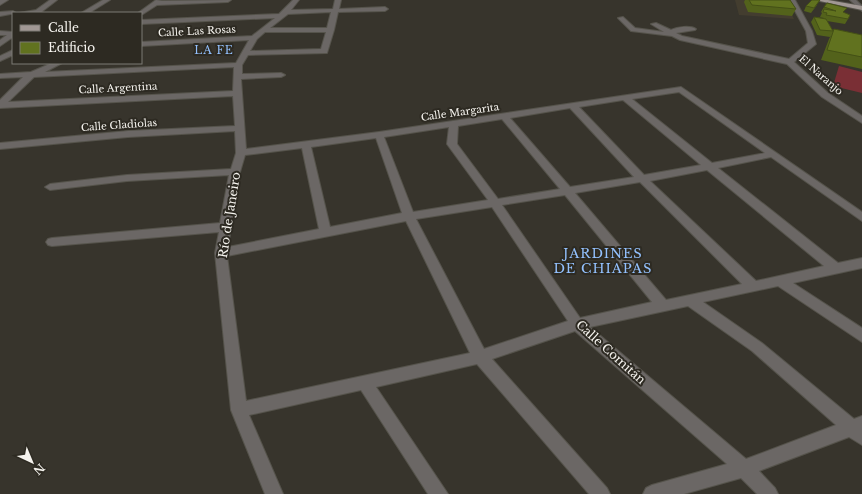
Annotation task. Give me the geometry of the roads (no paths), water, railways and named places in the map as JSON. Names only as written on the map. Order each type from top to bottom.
[{"type":"main road","points":[[818,0],[862,8]]},
{"type":"street","points":[[0,3],[5,0]]},
{"type":"street","points":[[37,12],[54,0]]},
{"type":"street","points":[[86,12],[107,0]]},
{"type":"street","points":[[142,12],[159,2],[228,0]]},
{"type":"street","points":[[238,71],[246,53],[258,34],[296,0]]},
{"type":"street","points":[[246,53],[324,52],[338,0]]},
{"type":"street","name":"El Naranjo","points":[[792,0],[809,31],[812,44],[790,62],[825,95],[862,120]]},
{"type":"street","points":[[853,0],[862,8]]},
{"type":"street","points":[[142,22],[336,10],[385,9]]},
{"type":"street","points":[[0,14],[12,13]]},
{"type":"street","points":[[621,18],[633,30],[672,34],[790,62]]},
{"type":"street","points":[[654,24],[672,34]]},
{"type":"street","points":[[0,33],[12,26]]},
{"type":"street","points":[[672,34],[676,30],[693,29]]},
{"type":"street","name":"Calle Las Rosas","points":[[142,44],[258,34],[331,30]]},
{"type":"street","points":[[0,33],[10,33],[11,35],[0,44]]},
{"type":"street","points":[[0,58],[12,52]]},
{"type":"street","points":[[0,105],[30,76],[56,64]]},
{"type":"street","points":[[0,76],[30,76],[163,67],[281,75]]},
{"type":"street","name":"Río de Janeiro","points":[[238,71],[237,93],[239,128],[241,134],[241,153],[235,172],[221,253],[240,410],[274,494]]},
{"type":"street","name":"Calle Margarita","points":[[241,153],[505,117],[572,105],[681,89],[773,154]]},
{"type":"street","name":"Calle Argentina","points":[[0,105],[237,93]]},
{"type":"street","points":[[624,97],[835,268]]},
{"type":"street","points":[[572,105],[642,179],[752,285]]},
{"type":"street","points":[[505,117],[515,131],[663,306]]},
{"type":"street","name":"Calle Comitán","points":[[454,123],[452,144],[496,204],[577,324],[744,468],[769,494]]},
{"type":"street","name":"Calle Gladiolas","points":[[0,146],[128,134],[239,128]]},
{"type":"street","points":[[379,135],[409,216],[480,357],[601,494]]},
{"type":"street","points":[[306,144],[325,232]]},
{"type":"street","points":[[221,253],[409,216],[496,204],[710,168],[773,154],[862,217]]},
{"type":"street","points":[[50,187],[126,178],[235,172]]},
{"type":"street","points":[[52,242],[225,226]]},
{"type":"street","points":[[240,410],[480,357],[577,324],[752,285],[862,263]]},
{"type":"street","points":[[779,280],[862,336]]},
{"type":"street","points":[[690,300],[757,347],[859,430]]},
{"type":"street","points":[[364,382],[439,494]]},
{"type":"street","points":[[652,494],[744,468],[859,430]]},
{"type":"district","name":"LA FE","points":[[214,50]]},
{"type":"district","name":"JARDINES DE CHIAPAS","points":[[603,260]]}]
